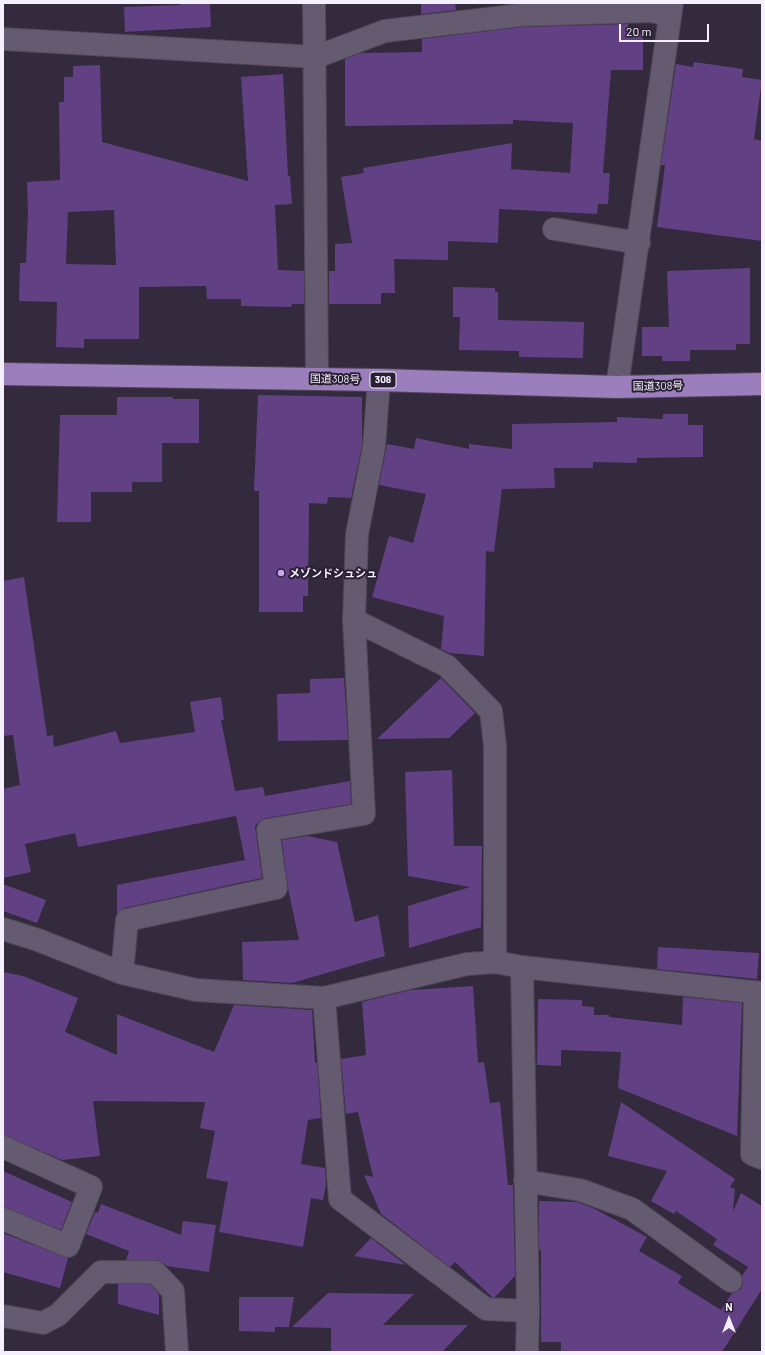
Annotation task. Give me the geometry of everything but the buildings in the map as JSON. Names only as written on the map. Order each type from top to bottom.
[{"type":"highway","name":"国道308号","points":[[3,374],[379,380],[617,387],[762,384]]},
{"type":"street","points":[[314,3],[316,57],[318,379]]},
{"type":"street","points":[[3,39],[316,57],[386,31],[591,8],[651,10],[671,9],[639,243],[617,387]]},
{"type":"street","points":[[554,229],[639,243]]},
{"type":"street","points":[[122,973],[127,920],[276,888],[268,830],[364,814],[354,620],[357,534],[374,447],[379,380]]},
{"type":"street","points":[[354,620],[447,666],[491,711],[495,746],[495,962]]},
{"type":"street","points":[[3,929],[38,940],[122,973],[196,990],[324,998],[467,964],[495,962],[522,967],[759,993],[752,1154],[762,1158]]},
{"type":"street","points":[[522,967],[528,1311],[527,1352]]},
{"type":"street","points":[[324,998],[340,1199],[486,1309],[528,1311]]},
{"type":"street","points":[[3,1147],[91,1187],[68,1246],[3,1219]]},
{"type":"street","points":[[525,1181],[580,1190],[632,1209],[731,1281]]},
{"type":"street","points":[[3,1316],[43,1322],[58,1315],[101,1272],[155,1272],[173,1291],[177,1352]]},
{"type":"place","name":"メゾンドシュシュ","points":[[281,573]]}]
